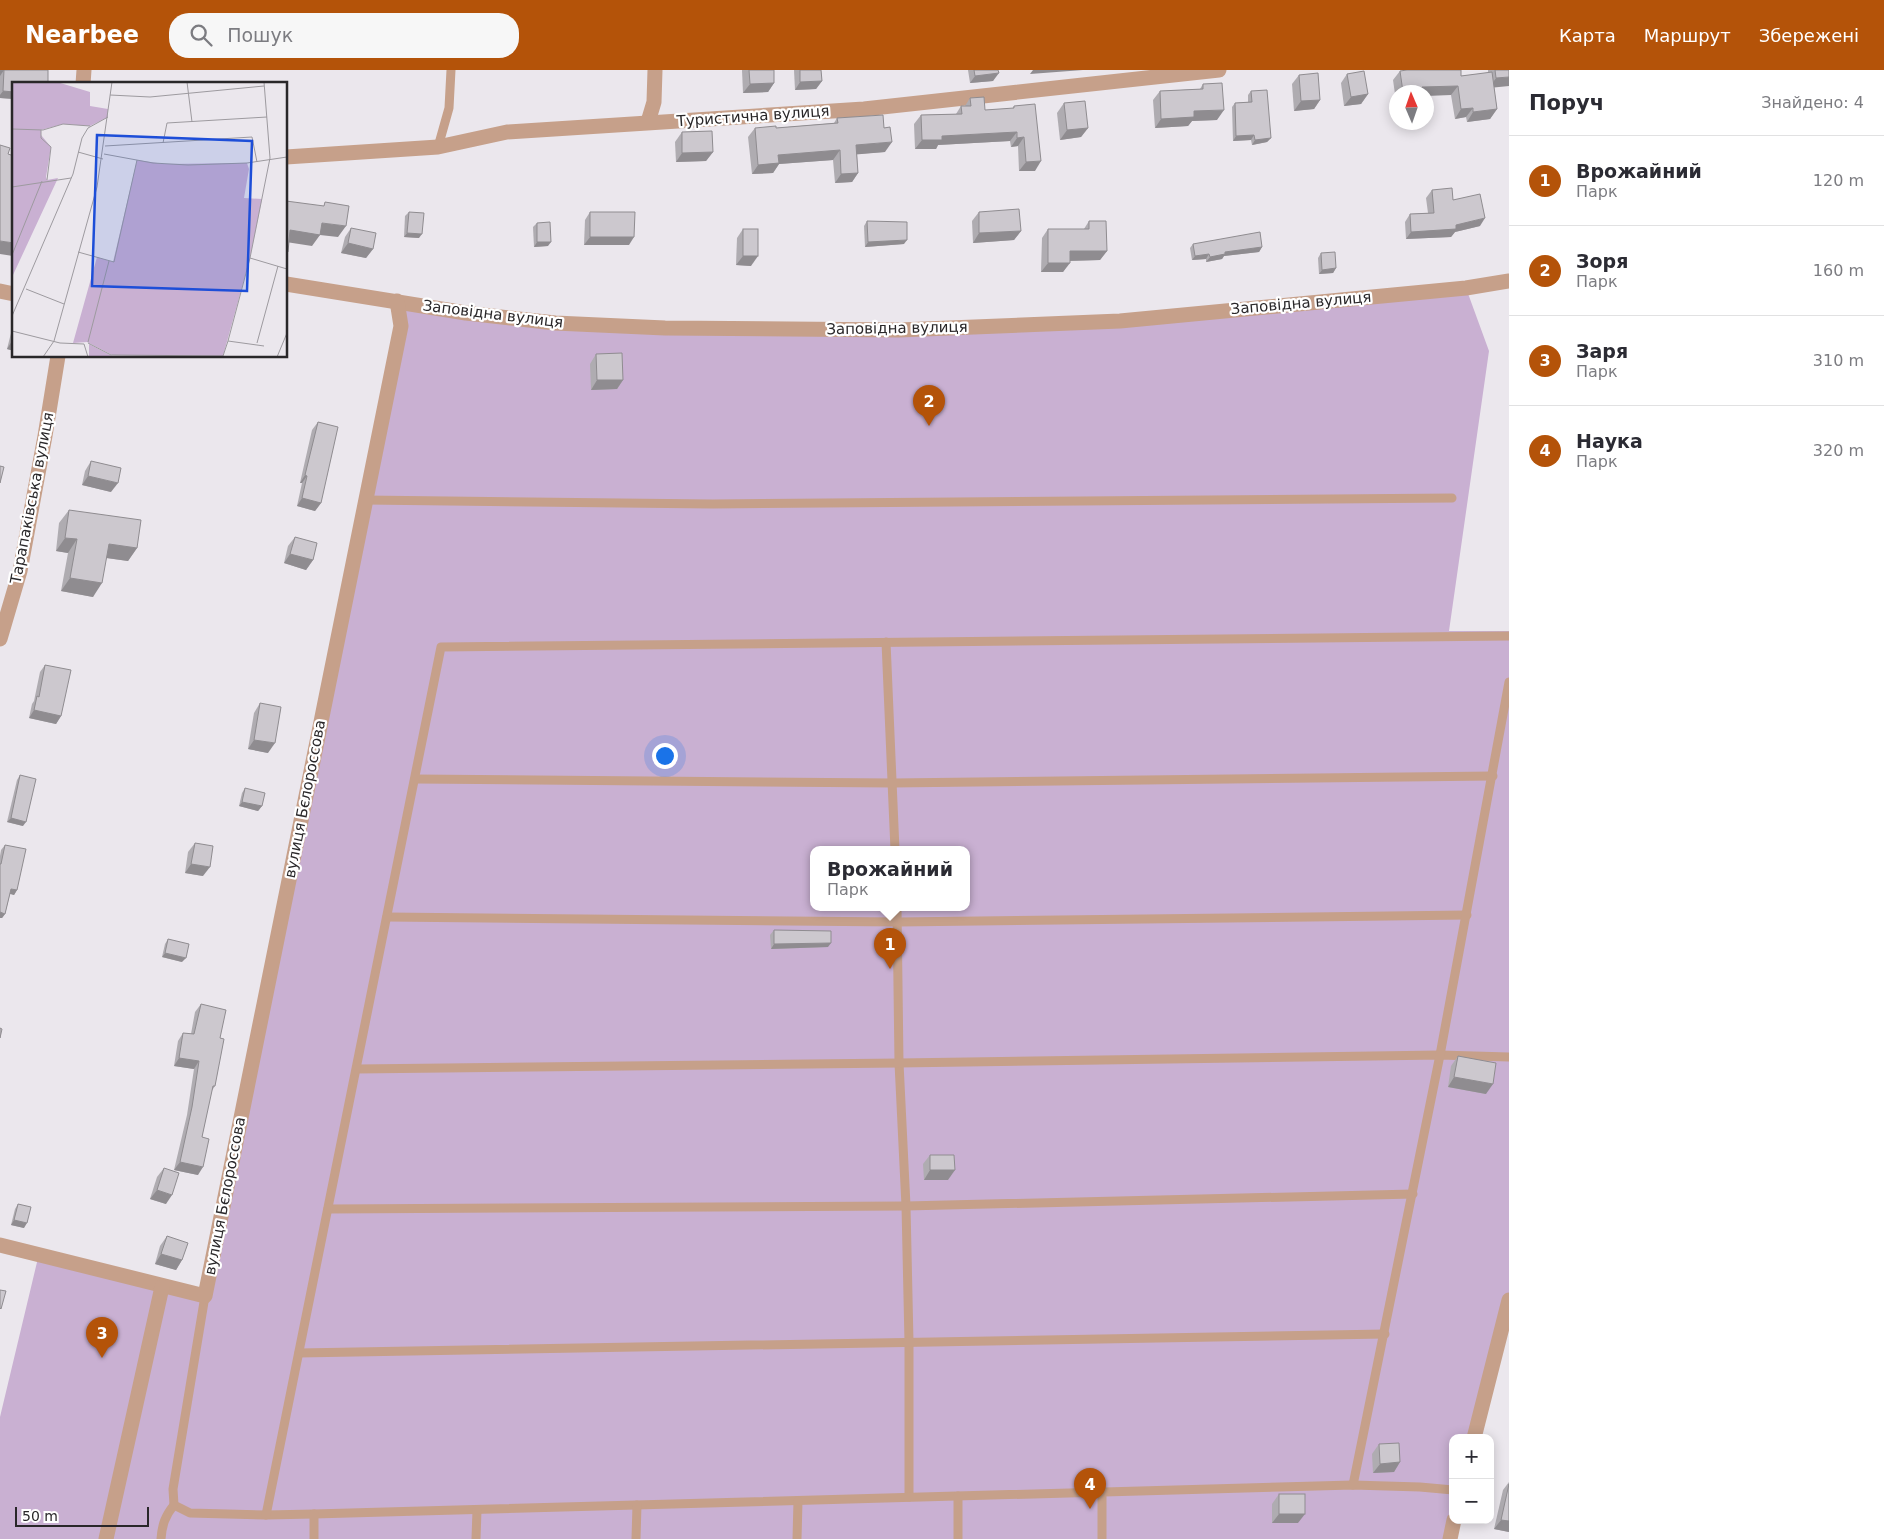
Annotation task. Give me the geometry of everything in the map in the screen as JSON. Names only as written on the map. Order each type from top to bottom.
[{"type":"street","points":[[648,122],[654,102],[656,70]]},
{"type":"street","name":"Туристична вулиця","points":[[288,158],[438,147],[506,132],[864,109],[1219,70]]},
{"type":"street","name":"Заповідна вулиця","points":[[288,284],[466,313],[555,323],[665,328],[898,330],[1120,320],[1466,288],[1509,281]]},
{"type":"street","name":"вулиця Бєлороссова","points":[[205,1296],[401,326],[397,301]]},
{"type":"street","name":"Тарапаківська вулиця","points":[[0,639],[20,571],[58,358]]},
{"type":"street","points":[[0,1245],[162,1287],[205,1296]]},
{"type":"street","points":[[106,1539],[162,1287]]},
{"type":"street","points":[[1475,1434],[1509,1300]]},
{"type":"street","points":[[1450,1539],[1453,1524]]},
{"type":"lane","points":[[438,147],[449,108],[451,70]]},
{"type":"lane","points":[[365,500],[712,504],[1452,498]]},
{"type":"lane","points":[[266,1515],[441,647],[1509,636]]},
{"type":"lane","points":[[886,642],[895,846]]},
{"type":"lane","points":[[1353,1485],[1413,1194],[1467,915],[1509,682]]},
{"type":"lane","points":[[415,778],[892,783],[1492,776]]},
{"type":"lane","points":[[897,911],[899,1063],[906,1206],[909,1342],[909,1497]]},
{"type":"lane","points":[[387,917],[898,922],[1467,915]]},
{"type":"lane","points":[[357,1069],[1440,1055],[1509,1057]]},
{"type":"lane","points":[[328,1209],[906,1206],[1413,1194]]},
{"type":"lane","points":[[161,1539],[166,1515],[174,1505],[173,1489],[205,1296]]},
{"type":"lane","points":[[299,1354],[1385,1334]]},
{"type":"lane","points":[[174,1505],[190,1513],[266,1515],[1353,1485],[1449,1490]]},
{"type":"lane","points":[[1102,1492],[1102,1539]]},
{"type":"lane","points":[[958,1496],[958,1539]]},
{"type":"lane","points":[[797,1539],[798,1501]]},
{"type":"lane","points":[[636,1539],[637,1505]]},
{"type":"lane","points":[[476,1539],[477,1510]]},
{"type":"lane","points":[[314,1514],[314,1539]]},
{"type":"shaded area","points":[[1466,288],[1489,351],[1449,631],[1509,631],[1509,1300],[1475,1434],[1449,1434],[1449,1524],[1452,1524],[1450,1539],[0,1539],[0,1417],[38,1258],[204,1301],[401,326],[397,301],[665,328],[1120,321]]},
{"type":"building","points":[[4,70],[48,70],[48,82],[12,82],[12,92],[3,91]]},
{"type":"building","points":[[749,70],[774,70],[774,83],[750,84]]},
{"type":"building","points":[[800,70],[821,70],[822,81],[800,82]]},
{"type":"building","points":[[974,70],[998,70],[999,73],[975,76]]},
{"type":"building","points":[[1461,70],[1461,76],[1492,72],[1497,109],[1473,112],[1473,108],[1461,109],[1458,86],[1402,85],[1400,71]]},
{"type":"building","points":[[1495,70],[1509,70],[1509,77],[1496,78]]},
{"type":"building","points":[[1364,71],[1368,94],[1351,97],[1347,74]]},
{"type":"building","points":[[1318,73],[1320,100],[1301,101],[1299,75]]},
{"type":"building","points":[[1222,83],[1224,110],[1194,111],[1194,117],[1161,119],[1160,91],[1203,89],[1203,84]]},
{"type":"building","points":[[1267,90],[1271,138],[1255,140],[1254,135],[1236,136],[1235,103],[1252,102],[1251,91]]},
{"type":"building","points":[[984,97],[985,110],[1035,104],[1041,161],[1026,162],[1024,137],[1017,138],[1017,132],[942,136],[942,140],[922,140],[921,115],[962,114],[961,106],[971,106],[970,98]]},
{"type":"building","points":[[1085,101],[1088,128],[1067,130],[1064,103]]},
{"type":"building","points":[[883,115],[884,128],[890,127],[892,142],[856,145],[858,173],[841,174],[840,150],[778,155],[779,163],[758,165],[755,128],[838,123],[837,118]]},
{"type":"building","points":[[712,131],[713,152],[682,153],[682,132]]},
{"type":"building","points":[[0,145],[10,148],[8,154],[12,155],[12,243],[0,241]]},
{"type":"building","points":[[1452,188],[1453,200],[1480,194],[1485,218],[1456,225],[1456,229],[1411,232],[1410,214],[1434,213],[1432,190]]},
{"type":"building","points":[[288,201],[324,206],[325,202],[349,206],[346,226],[322,223],[320,235],[290,230],[288,252]]},
{"type":"building","points":[[1019,209],[1021,231],[979,233],[979,212]]},
{"type":"building","points":[[409,212],[424,213],[422,234],[407,233]]},
{"type":"building","points":[[590,212],[635,212],[634,237],[590,237]]},
{"type":"building","points":[[867,221],[907,222],[907,240],[868,242]]},
{"type":"building","points":[[1089,221],[1106,221],[1107,251],[1070,251],[1070,263],[1048,263],[1048,229],[1089,229]]},
{"type":"building","points":[[550,222],[551,242],[537,242],[537,223]]},
{"type":"building","points":[[351,228],[376,233],[373,249],[348,243]]},
{"type":"building","points":[[743,229],[758,229],[758,256],[743,256]]},
{"type":"building","points":[[1260,232],[1262,247],[1225,252],[1225,254],[1210,257],[1209,254],[1195,256],[1193,244]]},
{"type":"building","points":[[1335,252],[1336,268],[1322,270],[1321,253]]},
{"type":"building","points":[[622,353],[623,380],[597,380],[596,354]]},
{"type":"building","points":[[318,422],[338,427],[321,503],[302,498],[307,476],[305,475]]},
{"type":"building","points":[[91,461],[121,468],[118,483],[88,476]]},
{"type":"building","points":[[0,466],[4,467],[0,483]]},
{"type":"building","points":[[69,510],[141,520],[137,548],[109,544],[102,583],[70,578],[77,539],[65,538]]},
{"type":"building","points":[[295,537],[317,543],[313,560],[290,554]]},
{"type":"building","points":[[45,665],[71,670],[61,716],[34,710],[37,696],[39,697]]},
{"type":"building","points":[[260,703],[281,707],[275,743],[254,740]]},
{"type":"building","points":[[20,775],[36,779],[26,822],[11,818]]},
{"type":"building","points":[[245,788],[265,793],[262,806],[242,802]]},
{"type":"building","points":[[195,843],[213,846],[210,867],[191,864]]},
{"type":"building","points":[[5,845],[26,849],[17,890],[11,889],[5,914],[0,912],[0,864]]},
{"type":"building","points":[[774,930],[831,931],[831,943],[774,944]]},
{"type":"building","points":[[168,939],[189,944],[186,958],[165,953]]},
{"type":"building","points":[[201,1004],[226,1010],[220,1038],[224,1039],[215,1086],[213,1086],[202,1137],[209,1139],[203,1167],[180,1162],[192,1107],[199,1061],[179,1058],[183,1033],[194,1034]]},
{"type":"building","points":[[1458,1056],[1496,1063],[1493,1084],[1454,1077]]},
{"type":"building","points":[[930,1155],[954,1155],[955,1170],[930,1170]]},
{"type":"building","points":[[164,1168],[179,1173],[172,1195],[157,1190]]},
{"type":"building","points":[[18,1204],[31,1207],[27,1223],[14,1220]]},
{"type":"building","points":[[167,1236],[188,1243],[182,1260],[161,1254]]},
{"type":"building","points":[[0,1290],[6,1291],[1,1309],[0,1308]]},
{"type":"building","points":[[1399,1443],[1400,1462],[1380,1464],[1379,1444]]},
{"type":"building","points":[[1509,1484],[1509,1521],[1501,1520]]},
{"type":"building","points":[[1279,1494],[1305,1494],[1305,1514],[1279,1514]]},
{"type":"place","name":"Зоря","points":[[929,426]]},
{"type":"place","name":"Врожайний","points":[[890,969]]},
{"type":"place","name":"Заря","points":[[102,1358]]},
{"type":"place","name":"Наука","points":[[1090,1509]]}]
